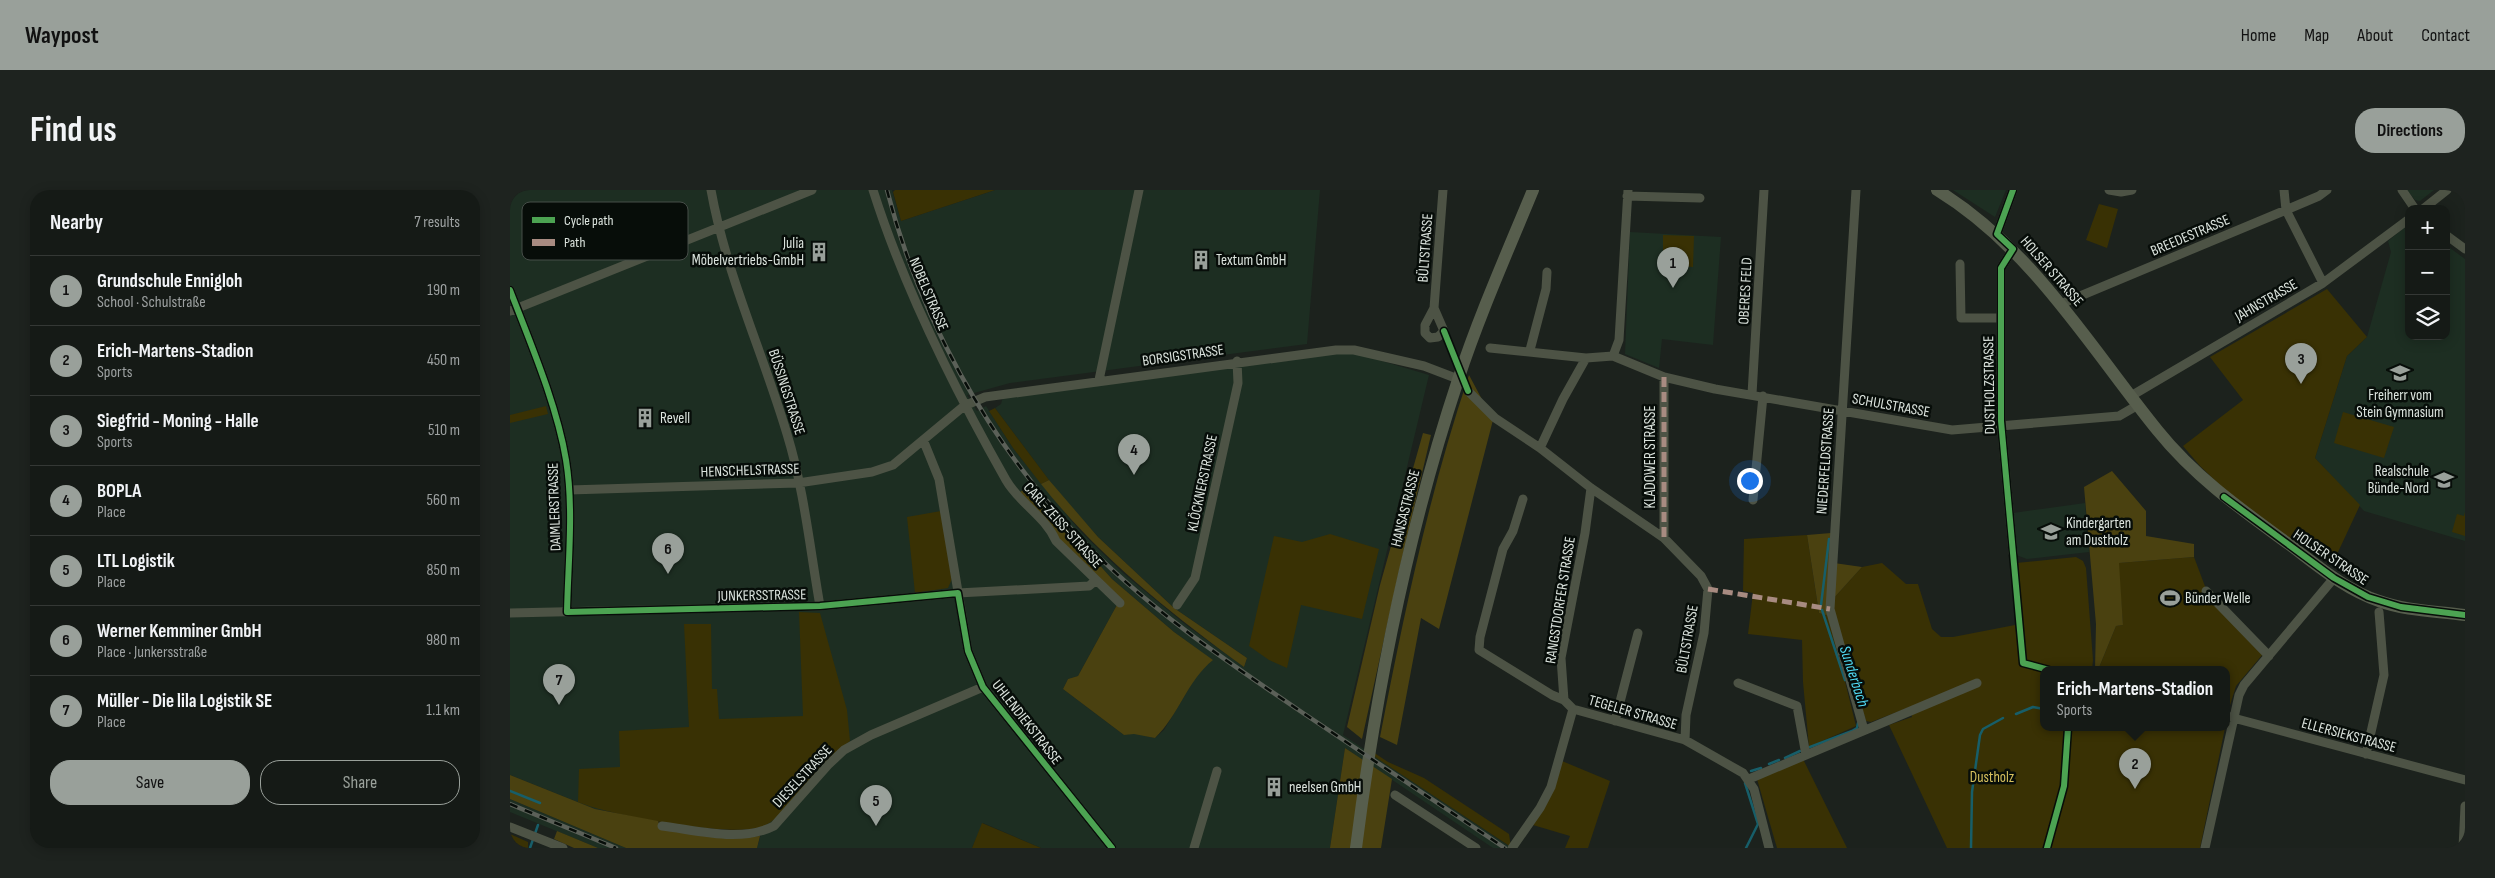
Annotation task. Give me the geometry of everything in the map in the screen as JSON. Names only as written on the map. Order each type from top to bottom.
[{"type":"main road","name":"HANSASTRASSE","points":[[1356,848],[1372,732],[1404,576],[1434,460],[1458,379],[1532,190]]},
{"type":"main road","name":"HOLSER STRASSE","points":[[1937,190],[1960,205],[2013,249],[2061,304],[2178,455],[2207,483],[2334,578],[2355,590],[2381,602],[2465,615]]},
{"type":"street","name":"BÜSSINGSTRASSE","points":[[711,190],[718,227],[788,435],[820,606]]},
{"type":"street","points":[[688,239],[812,190]]},
{"type":"street","name":"NOBELSTRASSE","points":[[873,190],[918,305],[964,406]]},
{"type":"street","points":[[1099,380],[1139,190]]},
{"type":"street","name":"BÜLTSTRASSE","points":[[1434,308],[1443,190]]},
{"type":"street","name":"OBERES FELD","points":[[1752,394],[1764,190]]},
{"type":"street","name":"NIEDERFELDSTRASSE","points":[[1856,190],[1830,609],[1864,730]]},
{"type":"street","points":[[1997,234],[2012,190]]},
{"type":"street","points":[[2109,190],[2121,192],[2132,190]]},
{"type":"street","points":[[2284,190],[2286,210],[2323,283]]},
{"type":"street","name":"BREEDESTRASSE","points":[[2061,304],[2319,196],[2327,190]]},
{"type":"street","points":[[2402,190],[2412,205]]},
{"type":"street","points":[[2428,205],[2446,190]]},
{"type":"street","points":[[1613,356],[1619,340],[1627,193],[1700,198]]},
{"type":"street","name":"JAHNSTRASSE","points":[[2134,400],[2323,283],[2405,222]]},
{"type":"street","points":[[2450,238],[2465,249]]},
{"type":"street","name":"DUSTHOLZSTRASSE","points":[[2013,249],[2001,268],[2002,426],[2013,553]]},
{"type":"street","points":[[514,310],[637,260]]},
{"type":"street","points":[[1960,264],[1960,318],[2001,318]]},
{"type":"street","points":[[1530,350],[1546,288],[1547,272]]},
{"type":"street","name":"DAIMLERSTRASSE","points":[[510,290],[514,310],[556,418],[566,460],[569,490],[567,612]]},
{"type":"street","name":"SCHULSTRASSE","points":[[1490,348],[1530,350],[1591,357],[1613,356],[1664,376],[1715,389],[1952,430],[2118,416],[2134,400]]},
{"type":"street","name":"BORSIGSTRASSE","points":[[924,442],[964,406],[993,395],[1336,350],[1354,350],[1424,366],[1458,379]]},
{"type":"street","points":[[1540,448],[1563,399],[1591,357]]},
{"type":"street","name":"KLÖCKNERSTRASSE","points":[[1177,605],[1196,578],[1238,383],[1237,362]]},
{"type":"street","name":"KLADOWER STRASSE","points":[[1664,376],[1664,538]]},
{"type":"street","name":"BÜLTSTRASSE","points":[[1468,391],[1494,418],[1540,448],[1591,488],[1664,538],[1701,576],[1708,589],[1704,633],[1686,715],[1686,740]]},
{"type":"street","points":[[1753,500],[1763,396]]},
{"type":"street","name":"CARL-ZEISS-STRASSE","points":[[964,406],[1014,494],[1042,519],[1052,531],[1056,541],[1095,581],[1120,603]]},
{"type":"street","name":"HENSCHELSTRASSE","points":[[569,490],[798,483],[872,472],[893,465],[924,442]]},
{"type":"street","name":"UHLENDIEKSTRASSE","points":[[924,442],[938,478],[968,651],[983,687],[1112,848]]},
{"type":"street","name":"RANGSTDORFER STRASSE","points":[[1564,700],[1562,658],[1585,533],[1591,488]]},
{"type":"street","points":[[1512,848],[1540,808],[1551,787],[1573,709],[1564,700],[1552,695],[1480,650],[1480,637],[1503,549],[1513,531],[1523,499]]},
{"type":"street","points":[[2230,717],[2244,686],[2334,578]]},
{"type":"street","name":"JUNKERSSTRASSE","points":[[510,613],[820,606],[958,593],[1088,586],[1095,581]]},
{"type":"street","points":[[2206,591],[2269,656]]},
{"type":"street","points":[[2366,754],[2384,675],[2379,612]]},
{"type":"street","points":[[1615,721],[1638,633]]},
{"type":"street","points":[[1738,683],[1798,706],[1806,755]]},
{"type":"street","points":[[1749,779],[1977,683]]},
{"type":"street","name":"DIESELSTRASSE","points":[[662,826],[743,835],[766,830],[774,826],[828,765],[844,750],[871,735],[983,687]]},
{"type":"street","name":"TEGELER STRASSE","points":[[1573,709],[1686,740]]},
{"type":"street","name":"ELLERSIEKSTRASSE","points":[[2230,717],[2465,780]]},
{"type":"street","points":[[2205,848],[2227,731]]},
{"type":"street","points":[[1686,740],[1744,774],[1749,779],[1754,789],[1769,848]]},
{"type":"street","points":[[1194,848],[1217,771]]},
{"type":"street","points":[[1396,795],[1476,848]]},
{"type":"street","points":[[2463,848],[2465,806]]},
{"type":"street","points":[[510,826],[562,848]]},
{"type":"shaded area","points":[[510,190],[892,190],[901,221],[995,190],[1320,190],[1307,344],[1010,383],[967,395],[977,411],[986,406],[1013,448],[1080,531],[1123,573],[1186,625],[1244,667],[1247,658],[1174,608],[1098,537],[1057,491],[995,408],[1001,404],[1003,397],[1339,353],[1355,353],[1429,375],[1343,735],[1512,848],[1493,848],[1345,748],[1330,848],[1041,848],[983,823],[972,848],[757,848],[763,827],[690,825],[595,809],[510,775]],"holes":[[[1029,486],[1112,579],[1174,632],[1212,660],[1200,670],[1164,730],[1155,738],[1134,733],[1124,735],[1063,689],[1068,679],[1078,676],[1118,603]]]},
{"type":"shaded area","points":[[1953,190],[2006,190],[1995,217]]},
{"type":"shaded area","points":[[2407,190],[2434,190],[2420,201],[2415,200]]},
{"type":"shaded area","name":"Freiherr vom Stein Gymnasium","points":[[2405,227],[2405,340],[2450,340],[2450,248],[2465,259],[2465,541],[2364,511],[2315,458],[2347,356],[2367,337],[2391,252],[2388,241]]},
{"type":"shaded area","points":[[1630,232],[1721,237],[1713,345],[1662,339],[1659,368],[1625,354]]},
{"type":"shaded area","points":[[1469,375],[1493,420],[1439,629],[1421,618],[1397,745],[1380,737],[1398,645],[1430,509]]},
{"type":"shaded area","points":[[1423,433],[1431,435],[1362,739],[1347,727],[1380,585]]},
{"type":"shaded area","points":[[2112,471],[2146,511],[2146,536],[2194,544],[2194,557],[2119,563],[2123,625],[2116,626],[2100,666],[2095,666],[2096,624],[2084,487]]},
{"type":"shaded area","points":[[1049,480],[1098,537],[1174,608],[1247,658],[1244,667],[1189,626],[1111,560],[1063,511],[1041,484]]},
{"type":"shaded area","points":[[1029,486],[1112,579],[1174,632],[1213,660],[1196,678],[1171,719],[1155,738],[1134,734],[1124,735],[1063,689],[1068,679],[1078,676],[1118,603],[1017,494]]},
{"type":"shaded area","name":"Kindergarten am Dustholz","points":[[2085,503],[2089,552],[2027,559],[2016,555],[2013,513]]},
{"type":"shaded area","points":[[1831,533],[1829,616],[1819,613],[1807,535]]},
{"type":"shaded area","points":[[1834,563],[1862,567],[1833,599]]},
{"type":"shaded area","points":[[1345,748],[1392,779],[1381,848],[1330,848]]},
{"type":"shaded area","points":[[510,775],[595,809],[658,821],[661,828],[742,837],[760,836],[757,848],[626,848],[510,799]]},
{"type":"shaded area","points":[[510,799],[626,848],[598,848],[510,812]]},
{"type":"shaded area","points":[[557,831],[598,848],[574,848],[554,839]]},
{"type":"green space","points":[[895,190],[995,190],[901,221],[893,192]]},
{"type":"green space","points":[[2099,204],[2118,209],[2107,248],[2086,240]]},
{"type":"green space","points":[[1663,235],[1694,236],[1693,267],[1663,265]]},
{"type":"green space","points":[[2327,289],[2367,337],[2347,356],[2315,458],[2360,505],[2332,565],[2245,509],[2200,466],[2183,446],[2243,400],[2210,357]]},
{"type":"green space","points":[[546,406],[548,414],[510,423],[510,415]]},
{"type":"green space","points":[[995,408],[1049,480],[1041,484],[1013,448],[989,411]]},
{"type":"green space","points":[[2343,412],[2394,427],[2384,458],[2334,443]]},
{"type":"green space","points":[[941,511],[952,579],[948,588],[915,593],[907,517]]},
{"type":"green space","points":[[2465,512],[2465,536],[2452,532],[2457,514],[2464,516]]},
{"type":"green space","points":[[1330,534],[1379,549],[1362,619],[1301,605],[1287,668],[1269,660],[1249,646],[1274,536],[1302,542]]},
{"type":"green space","points":[[1807,535],[1819,613],[1829,616],[1856,726],[1809,747],[1803,682],[1802,640],[1748,634],[1753,593],[1743,591],[1744,539]]},
{"type":"green space","name":"Dustholz","points":[[2076,557],[2083,561],[2086,568],[2092,666],[2040,666],[2040,731],[2224,731],[2200,848],[1947,848],[1889,725],[1912,717],[1910,707],[1871,722],[1866,721],[1835,620],[1833,599],[1862,567],[1882,563],[1906,584],[1918,584],[1932,629],[1941,637],[1953,637],[2015,625],[2018,645],[2022,643],[2016,563]]},
{"type":"green space","points":[[2194,557],[2206,589],[2263,654],[2236,686],[2230,705],[2230,666],[2100,666],[2116,626],[2123,625],[2118,563]]},
{"type":"green space","points":[[799,612],[820,613],[847,710],[850,741],[820,768],[776,818],[764,826],[749,829],[701,828],[643,819],[578,802],[579,769],[620,767],[619,731],[689,727],[684,624],[711,624],[712,689],[717,689],[719,719],[803,716]]},
{"type":"green space","points":[[1370,750],[1388,762],[1424,778],[1509,834],[1511,847],[1369,753]]},
{"type":"green space","points":[[1803,759],[1847,848],[1777,848],[1757,779]]},
{"type":"green space","points":[[1562,761],[1610,781],[1588,848],[1565,848],[1570,836],[1533,825]]},
{"type":"green space","points":[[982,823],[1041,848],[972,848]]},
{"type":"green space","points":[[510,834],[528,842],[528,848],[510,848]]},
{"type":"waterway","name":"Sunderbach","points":[[1821,605],[1829,539]]},
{"type":"waterway","name":"Sunderbach","points":[[1822,610],[1845,680]]},
{"type":"waterway","points":[[2016,714],[2033,707],[2040,708]]},
{"type":"waterway","points":[[1971,848],[1972,792],[1980,735],[1983,729],[2003,718]]},
{"type":"waterway","name":"Sunderbach","points":[[1810,747],[1852,731],[1857,728],[1858,723]]},
{"type":"waterway","name":"Sunderbach","points":[[1785,758],[1800,751]]},
{"type":"waterway","name":"Sunderbach","points":[[1769,764],[1779,760]]},
{"type":"waterway","name":"Sunderbach","points":[[1751,771],[1761,768]]},
{"type":"waterway","name":"Sunderbach","points":[[1745,783],[1758,824],[1746,848]]},
{"type":"waterway","points":[[510,791],[540,803]]},
{"type":"waterway","points":[[530,848],[538,825]]},
{"type":"railway","points":[[887,190],[918,284],[937,329],[960,374],[1013,458],[1076,534],[1128,584],[1185,630],[1303,713],[1505,848]]},
{"type":"railway","points":[[510,804],[616,848]]},
{"type":"marked path","points":[[1664,377],[1664,538]]},
{"type":"marked path","points":[[1708,589],[1830,609]]},
{"type":"cycle path","points":[[2013,190],[1997,234],[2013,249],[2001,268],[2001,421],[2023,663],[2040,668]]},
{"type":"cycle path","points":[[510,290],[550,396],[566,460],[570,498],[567,612],[820,606],[958,593],[968,651],[983,687],[1112,848]]},
{"type":"cycle path","points":[[1444,331],[1468,391]]},
{"type":"cycle path","points":[[2224,497],[2334,578],[2368,597],[2401,607],[2465,615]]},
{"type":"cycle path","points":[[2047,848],[2064,786],[2068,731]]},
{"type":"place","name":"Julia Möbelvertriebs-GmbH","points":[[819,252]]},
{"type":"place","name":"Textum GmbH","points":[[1201,260]]},
{"type":"place","name":"Grundschule Ennigloh","points":[[1673,288]]},
{"type":"place","name":"Freiherr vom Stein Gymnasium","points":[[2400,373]]},
{"type":"place","name":"Siegfrid - Moning - Halle","points":[[2301,384]]},
{"type":"place","name":"Revell","points":[[645,418]]},
{"type":"place","name":"BOPLA","points":[[1134,475]]},
{"type":"place","name":"Realschule Bünde-Nord","points":[[2444,480]]},
{"type":"place","name":"Kindergarten am Dustholz","points":[[2051,532]]},
{"type":"place","name":"Werner Kemminer GmbH","points":[[668,574]]},
{"type":"place","name":"Bünder Welle","points":[[2170,598]]},
{"type":"place","name":"Müller - Die lila Logistik SE","points":[[559,705]]},
{"type":"place","name":"neelsen GmbH","points":[[1274,787]]},
{"type":"place","name":"Erich-Martens-Stadion","points":[[2135,789]]},
{"type":"place","name":"LTL Logistik","points":[[876,826]]}]
